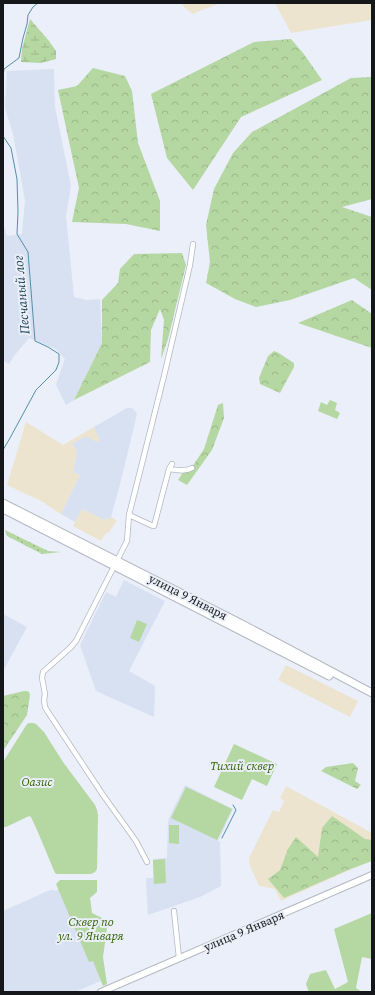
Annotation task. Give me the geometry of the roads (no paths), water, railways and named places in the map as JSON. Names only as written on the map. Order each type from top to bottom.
[{"type":"main road","name":"улица 9 Января","points":[[3,503],[75,543]]},
{"type":"main road","name":"улица 9 Января","points":[[3,509],[75,543],[372,698]]},
{"type":"main road","name":"улица 9 Января","points":[[116,564],[240,623],[372,693]]},
{"type":"street","points":[[147,862],[136,841],[103,795],[45,707],[45,694],[42,678],[43,672],[71,647],[76,640],[127,541],[129,515],[164,376],[190,265],[193,244]]},
{"type":"street","points":[[129,515],[154,526],[169,469],[172,464]]},
{"type":"street","points":[[169,469],[184,471],[192,468]]},
{"type":"street","name":"улица 9 Января","points":[[101,992],[372,875]]},
{"type":"street","points":[[174,911],[179,958]]},
{"type":"waterway","name":"Песчаный лог","points":[[3,77],[4,69],[19,58],[28,15],[33,7],[38,3]]},
{"type":"waterway","name":"Песчаный лог","points":[[3,136],[11,148],[17,179],[17,234],[28,252],[35,341],[59,354],[59,362],[56,370],[36,390],[3,450]]},
{"type":"waterway","points":[[222,838],[236,810],[233,805]]},
{"type":"park label","name":"Тихий сквер","points":[[242,766]]},
{"type":"park label","name":"Оазис","points":[[37,782]]},
{"type":"park label","name":"Сквер по ул. 9 Января","points":[[91,929]]}]
